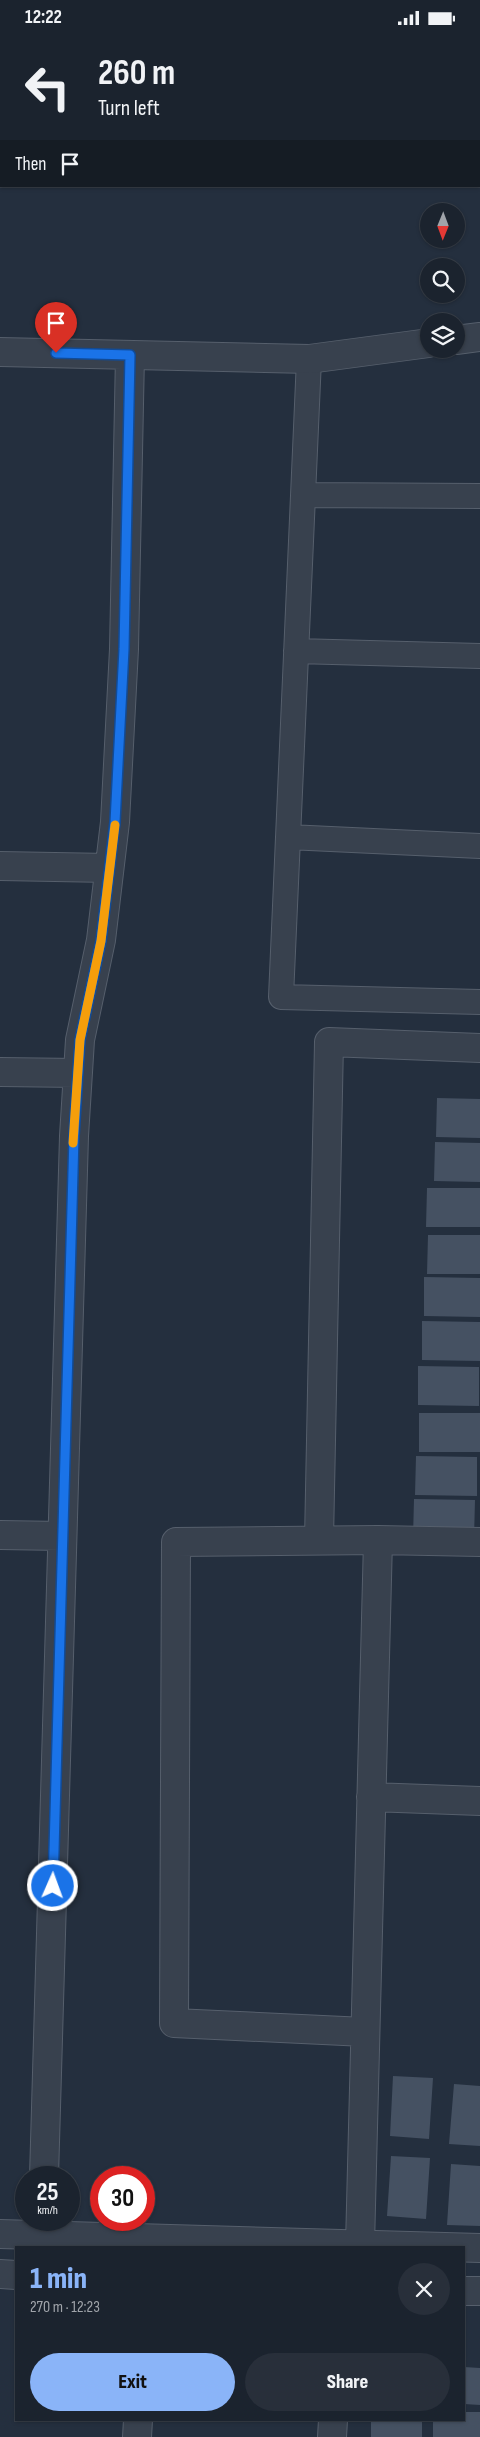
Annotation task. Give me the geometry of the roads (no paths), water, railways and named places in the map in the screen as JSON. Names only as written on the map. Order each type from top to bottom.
[{"type":"street","points":[[465,339],[480,337]]},
{"type":"street","points":[[0,352],[309,359],[420,344]]},
{"type":"street","points":[[44,2166],[74,1136],[80,1040],[101,941],[115,822],[124,649],[130,355]]},
{"type":"street","points":[[0,866],[109,868]]},
{"type":"street","points":[[319,1540],[329,1042],[480,1048]]},
{"type":"street","points":[[0,1072],[78,1073]]},
{"type":"street","points":[[0,1535],[62,1536]]},
{"type":"street","points":[[365,2032],[174,2023],[176,1542],[319,1540],[480,1542]]},
{"type":"street","points":[[360,2245],[378,1540]]},
{"type":"street","points":[[372,1797],[480,1801]]},
{"type":"street","points":[[80,2230],[400,2246]]},
{"type":"street","points":[[0,2234],[22,2231]]},
{"type":"street","points":[[465,2248],[480,2248]]},
{"type":"street","points":[[0,2274],[15,2275]]},
{"type":"street","points":[[465,2291],[480,2291]]},
{"type":"street","points":[[137,2437],[138,2421]]},
{"type":"street","points":[[332,2437],[333,2421]]},
{"type":"lane","points":[[309,359],[281,997],[480,1002]]},
{"type":"lane","points":[[304,495],[480,496]]},
{"type":"lane","points":[[296,651],[480,656]]},
{"type":"lane","points":[[288,837],[480,846]]}]
